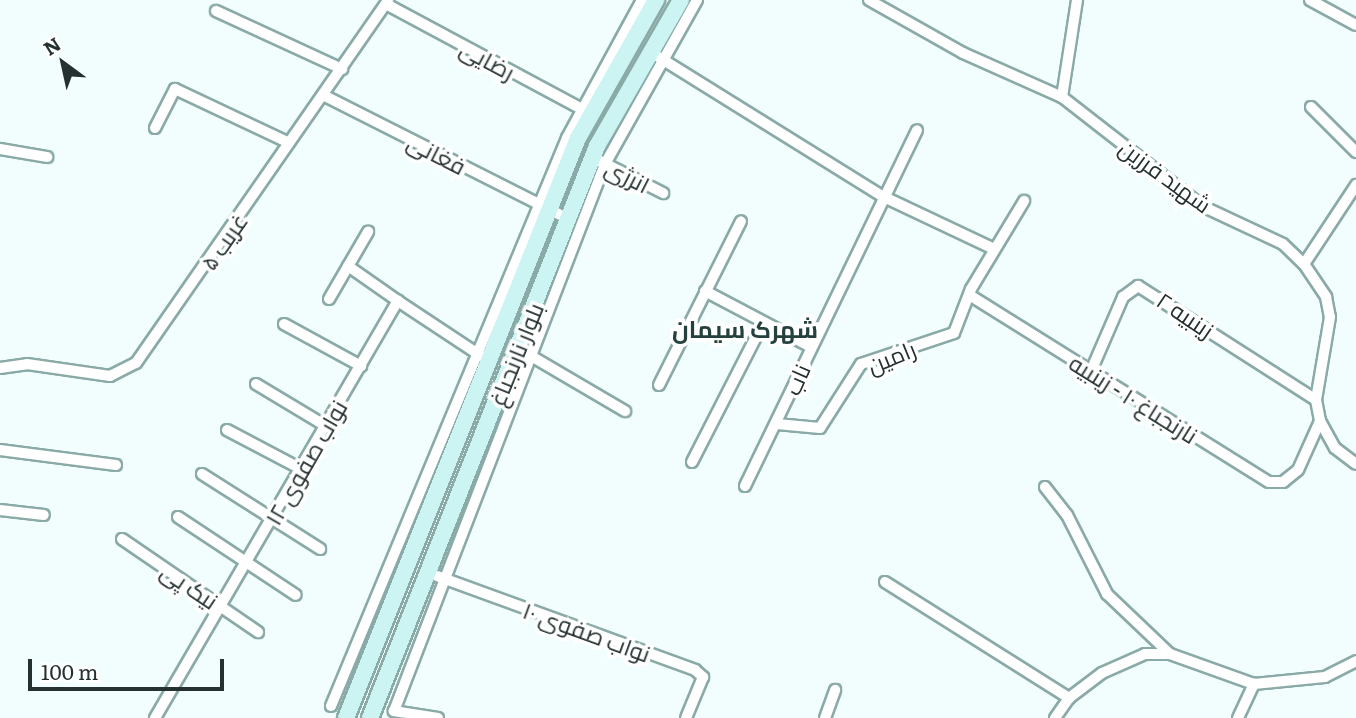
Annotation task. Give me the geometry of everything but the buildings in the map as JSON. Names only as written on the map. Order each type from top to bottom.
[{"type":"main road","name":"بلوار نارنجباغ","points":[[346,718],[485,359],[586,112],[656,0]]},
{"type":"main road","name":"بلوار نارنجباغ","points":[[370,718],[435,576],[524,352],[569,219],[657,56],[681,0]]},
{"type":"street","points":[[586,112],[642,0]]},
{"type":"street","points":[[697,0],[657,56],[882,196],[994,248]]},
{"type":"street","name":"شهید فرزین","points":[[869,0],[963,54],[1062,97],[1202,206],[1283,244],[1304,264],[1326,297],[1330,317],[1317,400],[1320,421],[1335,448],[1355,460]]},
{"type":"street","points":[[1062,97],[1077,0]]},
{"type":"street","points":[[1310,0],[1356,25]]},
{"type":"street","name":"رضایی","points":[[387,2],[586,112]]},
{"type":"street","name":"غریب ۵","points":[[0,368],[27,364],[110,376],[136,363],[387,2]]},
{"type":"street","points":[[216,11],[341,69]]},
{"type":"street","points":[[155,128],[176,89],[289,144]]},
{"type":"street","name":"فغانی","points":[[323,95],[569,219]]},
{"type":"street","points":[[1311,107],[1356,152]]},
{"type":"street","name":"ناب","points":[[745,486],[777,424],[882,196],[917,130]]},
{"type":"street","points":[[0,149],[47,157]]},
{"type":"street","points":[[599,161],[524,352],[625,411]]},
{"type":"street","name":"انرژی","points":[[599,161],[663,193]]},
{"type":"street","points":[[1304,264],[1356,185]]},
{"type":"street","points":[[971,296],[994,248],[1024,201]]},
{"type":"street","points":[[659,386],[741,221]]},
{"type":"street","points":[[329,299],[368,232]]},
{"type":"street","points":[[331,706],[485,359],[348,266]]},
{"type":"street","name":"زینبیه ۲","points":[[1091,371],[1123,297],[1138,286],[1317,400]]},
{"type":"street","points":[[705,291],[811,347]]},
{"type":"street","name":"نارنجباغ ۱۰ - زینبیه","points":[[971,296],[1269,482],[1283,482],[1298,470],[1320,421]]},
{"type":"street","name":"رامین","points":[[777,424],[820,428],[861,364],[954,333],[971,296]]},
{"type":"street","name":"نواب صفوی ۱۲","points":[[155,718],[398,301]]},
{"type":"street","points":[[692,461],[763,323]]},
{"type":"street","points":[[284,324],[360,366]]},
{"type":"street","points":[[256,384],[326,426]]},
{"type":"street","points":[[227,430],[301,469]]},
{"type":"street","points":[[0,450],[116,466]]},
{"type":"street","points":[[202,474],[320,549]]},
{"type":"street","points":[[1045,486],[1067,515],[1107,594],[1170,654]]},
{"type":"street","points":[[0,510],[44,515]]},
{"type":"street","points":[[178,517],[296,595]]},
{"type":"street","name":"نیک پی","points":[[122,539],[258,632]]},
{"type":"street","points":[[435,576],[394,711],[438,718]]},
{"type":"street","name":"نواب صفوی ۱۰","points":[[435,576],[695,670],[702,677],[686,718]]},
{"type":"street","points":[[886,582],[1069,698]]},
{"type":"street","points":[[1055,718],[1069,698],[1102,673],[1145,654],[1170,654],[1254,684],[1325,677],[1356,661]]},
{"type":"street","points":[[1238,718],[1254,684]]},
{"type":"street","points":[[825,718],[835,690]]},
{"type":"district","name":"شهرک سیمان","points":[[745,328]]}]
